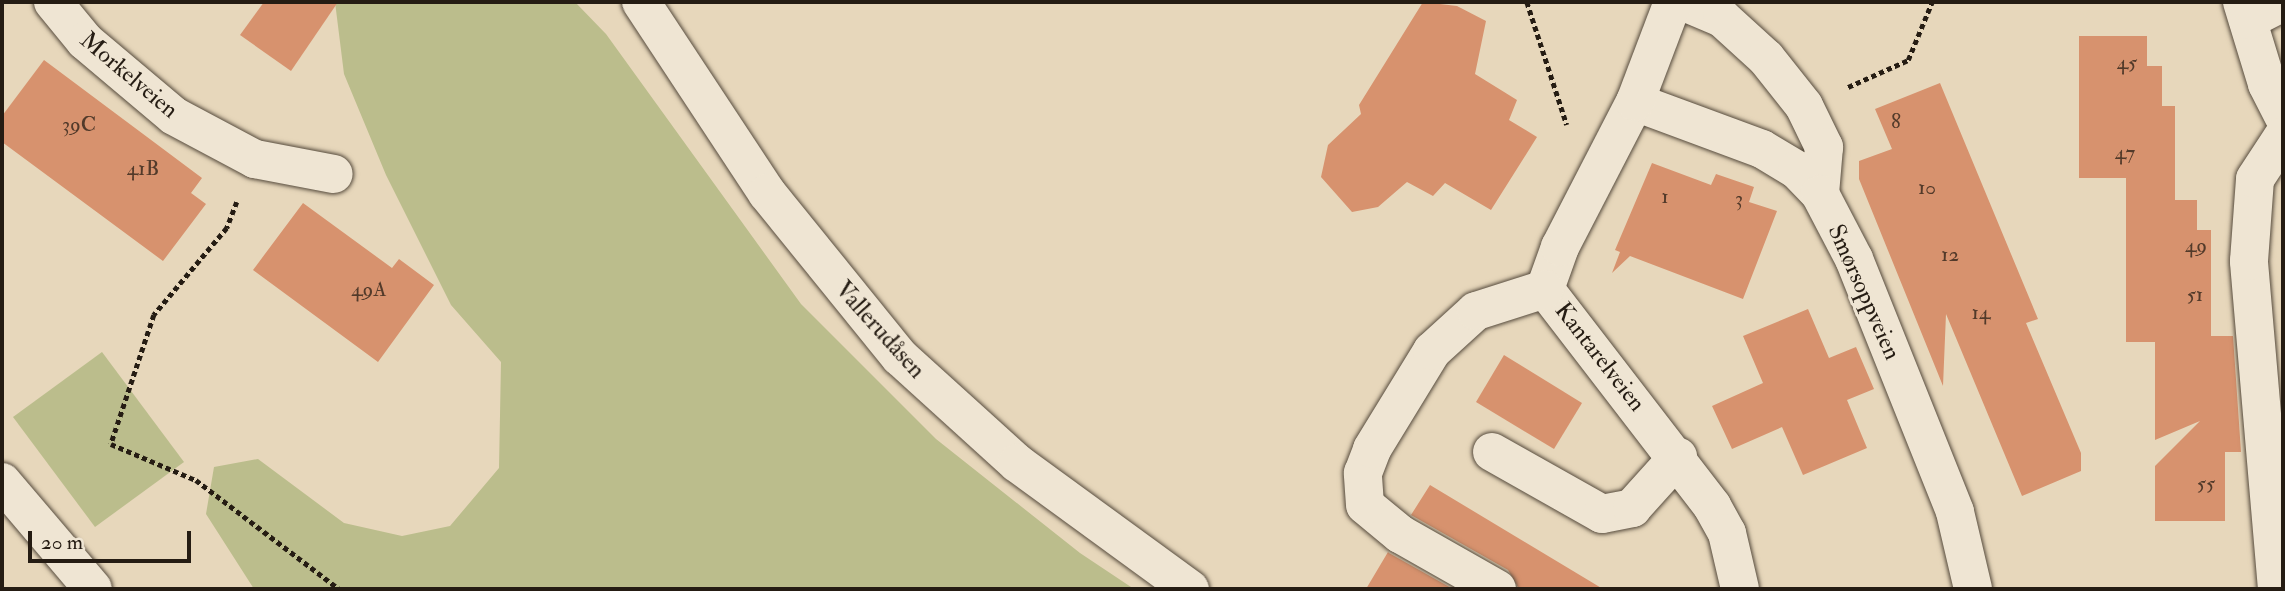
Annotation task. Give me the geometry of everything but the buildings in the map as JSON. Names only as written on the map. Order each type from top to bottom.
[{"type":"street","name":"Morkelveien","points":[[52,2],[85,41],[174,116],[255,159],[334,174]]},
{"type":"street","name":"Vallerudåsen","points":[[641,2],[767,193],[900,357],[1017,463],[1190,589]]},
{"type":"street","name":"Kantarelveien","points":[[1673,2],[1634,102],[1587,189],[1545,289],[1678,457],[1727,533],[1740,589]]},
{"type":"street","points":[[1684,2],[1723,18],[1766,58],[1804,106],[1824,147],[1820,194]]},
{"type":"street","points":[[2283,2],[2245,11],[2267,83],[2283,116]]},
{"type":"street","name":"Smørsoppveien","points":[[1634,102],[1762,149],[1797,170],[1820,194],[1854,260],[1955,512],[1973,589]]},
{"type":"street","points":[[2277,589],[2249,261],[2255,179],[2283,136]]},
{"type":"street","points":[[1497,589],[1400,534],[1364,505],[1363,473],[1372,449],[1432,351],[1476,311],[1545,289]]},
{"type":"street","points":[[1492,452],[1602,514],[1632,508],[1678,457]]},
{"type":"street","points":[[2,481],[93,589]]},
{"type":"path","points":[[1527,2],[1587,189]]},
{"type":"path","points":[[1804,106],[1908,60],[1932,2]]},
{"type":"path","points":[[227,228],[154,315],[111,444],[197,480],[339,589]]},
{"type":"green space","points":[[335,2],[575,2],[606,34],[801,304],[936,439],[1080,553],[1134,589],[254,589],[206,514],[214,467],[258,459],[344,523],[402,536],[450,526],[499,468],[501,362],[451,305],[386,175],[344,74]]},
{"type":"green space","points":[[102,352],[184,462],[95,527],[13,417]]}]
